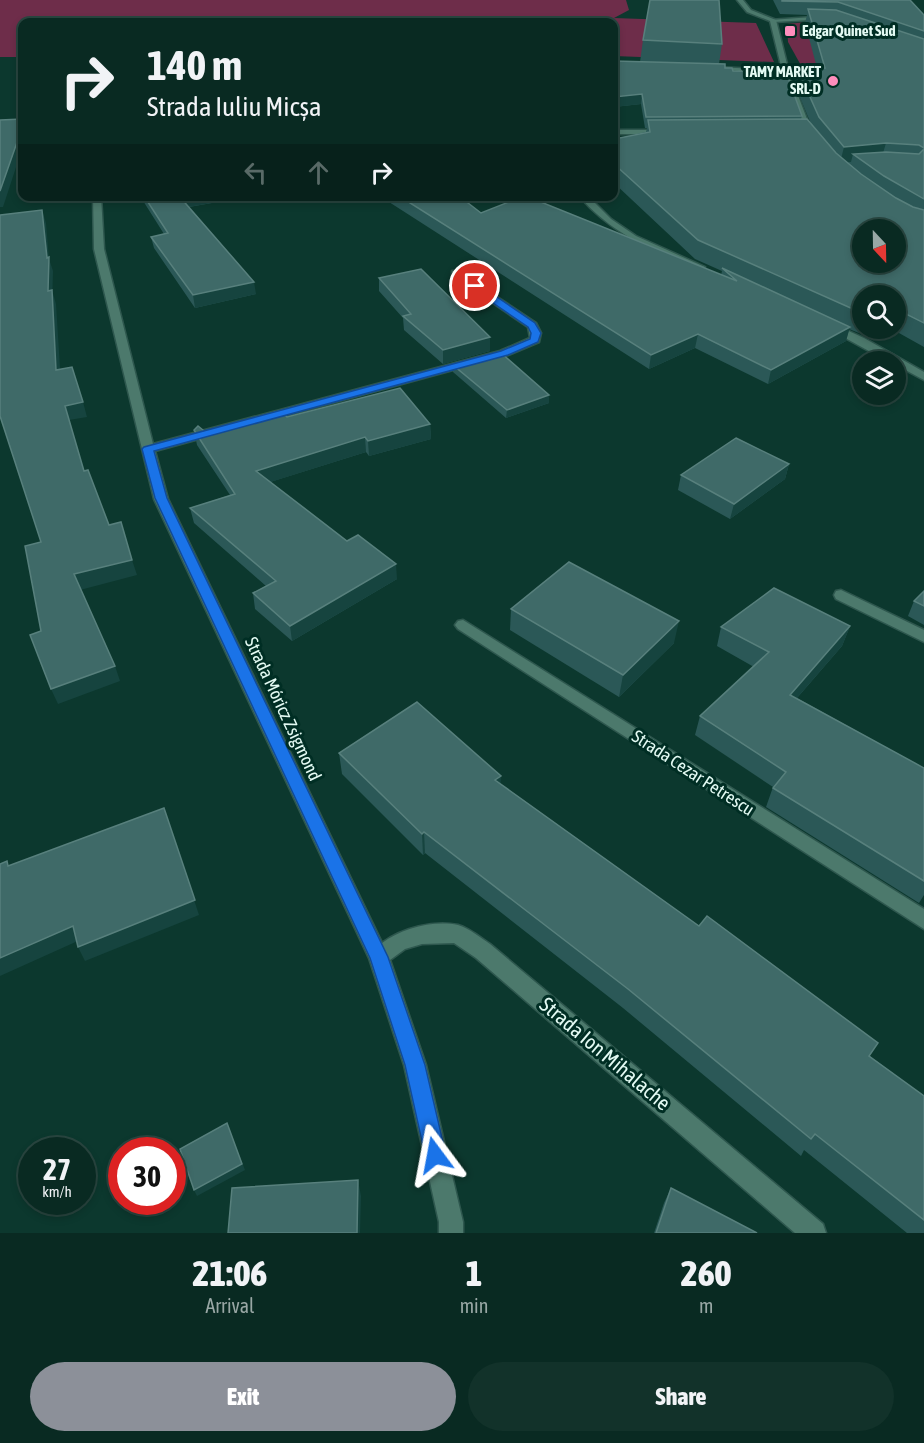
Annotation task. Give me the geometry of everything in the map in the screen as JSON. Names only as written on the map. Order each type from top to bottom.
[{"type":"street","points":[[740,0],[749,11],[773,20],[834,19]]},
{"type":"street","points":[[773,20],[786,72],[807,131],[815,141]]},
{"type":"street","points":[[710,69],[786,72]]},
{"type":"street","points":[[796,131],[807,131]]},
{"type":"street","points":[[618,132],[682,132]]},
{"type":"street","name":"Strada Móricz Zsigmond","points":[[97,201],[99,249],[161,498],[379,957],[415,1065],[451,1222],[450,1233]]},
{"type":"street","points":[[588,201],[608,221],[633,238],[714,273]]},
{"type":"street","points":[[148,449],[504,353],[535,340],[536,333],[532,325],[455,273]]},
{"type":"street","points":[[818,320],[860,340],[924,377]]},
{"type":"street","points":[[840,595],[924,637]]},
{"type":"street","name":"Strada Cezar Petrescu","points":[[463,626],[924,920]]},
{"type":"street","name":"Strada Ion Mihalache","points":[[379,957],[399,942],[422,935],[457,934],[483,951],[814,1233]]},
{"type":"shaded area","points":[[0,0],[626,0],[629,10],[614,18],[18,18],[18,57],[0,57]]},
{"type":"shaded area","points":[[618,18],[756,23],[774,62],[618,56]]},
{"type":"shaded area","points":[[826,20],[924,72],[803,69],[788,42],[787,24]]},
{"type":"building","points":[[650,0],[719,0],[722,44],[643,40]]},
{"type":"building","points":[[782,0],[910,0],[924,15],[924,31],[838,2]]},
{"type":"building","points":[[808,9],[836,10],[924,39],[924,148],[919,145],[886,143],[844,147],[819,117],[797,68],[825,68]]},
{"type":"building","points":[[618,61],[725,64],[725,68],[732,68],[733,71],[786,72],[802,116],[646,117],[642,94],[618,97]]},
{"type":"building","points":[[18,119],[18,139],[0,191],[0,120]]},
{"type":"building","points":[[807,119],[836,153],[861,174],[896,198],[924,210],[924,323],[906,314],[906,285],[852,285],[852,309],[698,240],[618,168],[618,138],[650,132],[648,120]]},
{"type":"building","points":[[924,149],[924,199],[884,176],[853,154],[886,152],[919,154]]},
{"type":"building","points":[[147,201],[183,201],[254,282],[193,295],[151,237],[168,233]]},
{"type":"building","points":[[407,201],[465,201],[481,213],[511,201],[538,201],[737,281],[722,268],[850,327],[771,370],[698,334],[651,355]]},
{"type":"building","points":[[42,210],[47,258],[49,257],[48,291],[52,290],[56,370],[72,367],[83,402],[65,406],[84,471],[88,470],[109,525],[121,522],[132,560],[74,574],[115,666],[51,689],[30,635],[41,631],[25,546],[41,542],[0,416],[0,215]]},
{"type":"building","points":[[421,269],[490,337],[443,350],[403,316],[411,314],[379,278]]},
{"type":"building","points":[[500,352],[549,395],[507,410],[453,365]]},
{"type":"building","points":[[400,388],[430,424],[368,441],[365,437],[256,471],[347,541],[358,535],[396,564],[290,626],[253,593],[276,581],[190,508],[235,494],[194,430],[198,426],[209,435],[284,414],[287,417]]},
{"type":"building","points":[[736,438],[789,464],[734,504],[681,475]]},
{"type":"building","points":[[569,562],[679,621],[623,675],[511,609]]},
{"type":"building","points":[[774,588],[850,626],[790,695],[924,768],[924,881],[773,788],[786,772],[700,716],[769,652],[721,627]]},
{"type":"building","points":[[924,591],[924,606],[914,601]]},
{"type":"building","points":[[417,702],[501,776],[495,780],[699,926],[707,916],[878,1043],[869,1056],[924,1096],[924,1220],[815,1134],[811,1139],[628,989],[424,832],[422,834],[339,753]]},
{"type":"building","points":[[164,808],[195,900],[78,947],[73,926],[0,958],[0,864],[7,861],[8,866]]},
{"type":"building","points":[[227,1123],[242,1164],[194,1190],[186,1167],[186,1146]]},
{"type":"building","points":[[358,1180],[357,1233],[228,1233],[232,1188]]},
{"type":"building","points":[[671,1188],[757,1233],[656,1233]]},
{"type":"place","name":"Edgar Quinet Sud","points":[[790,31]]},
{"type":"place","name":"TAMY MARKET SRL-D","points":[[833,81]]},
{"type":"route","points":[[435,1155],[415,1065],[379,957],[161,498],[148,449],[504,353],[535,340],[536,333],[532,325],[475,286]]}]
